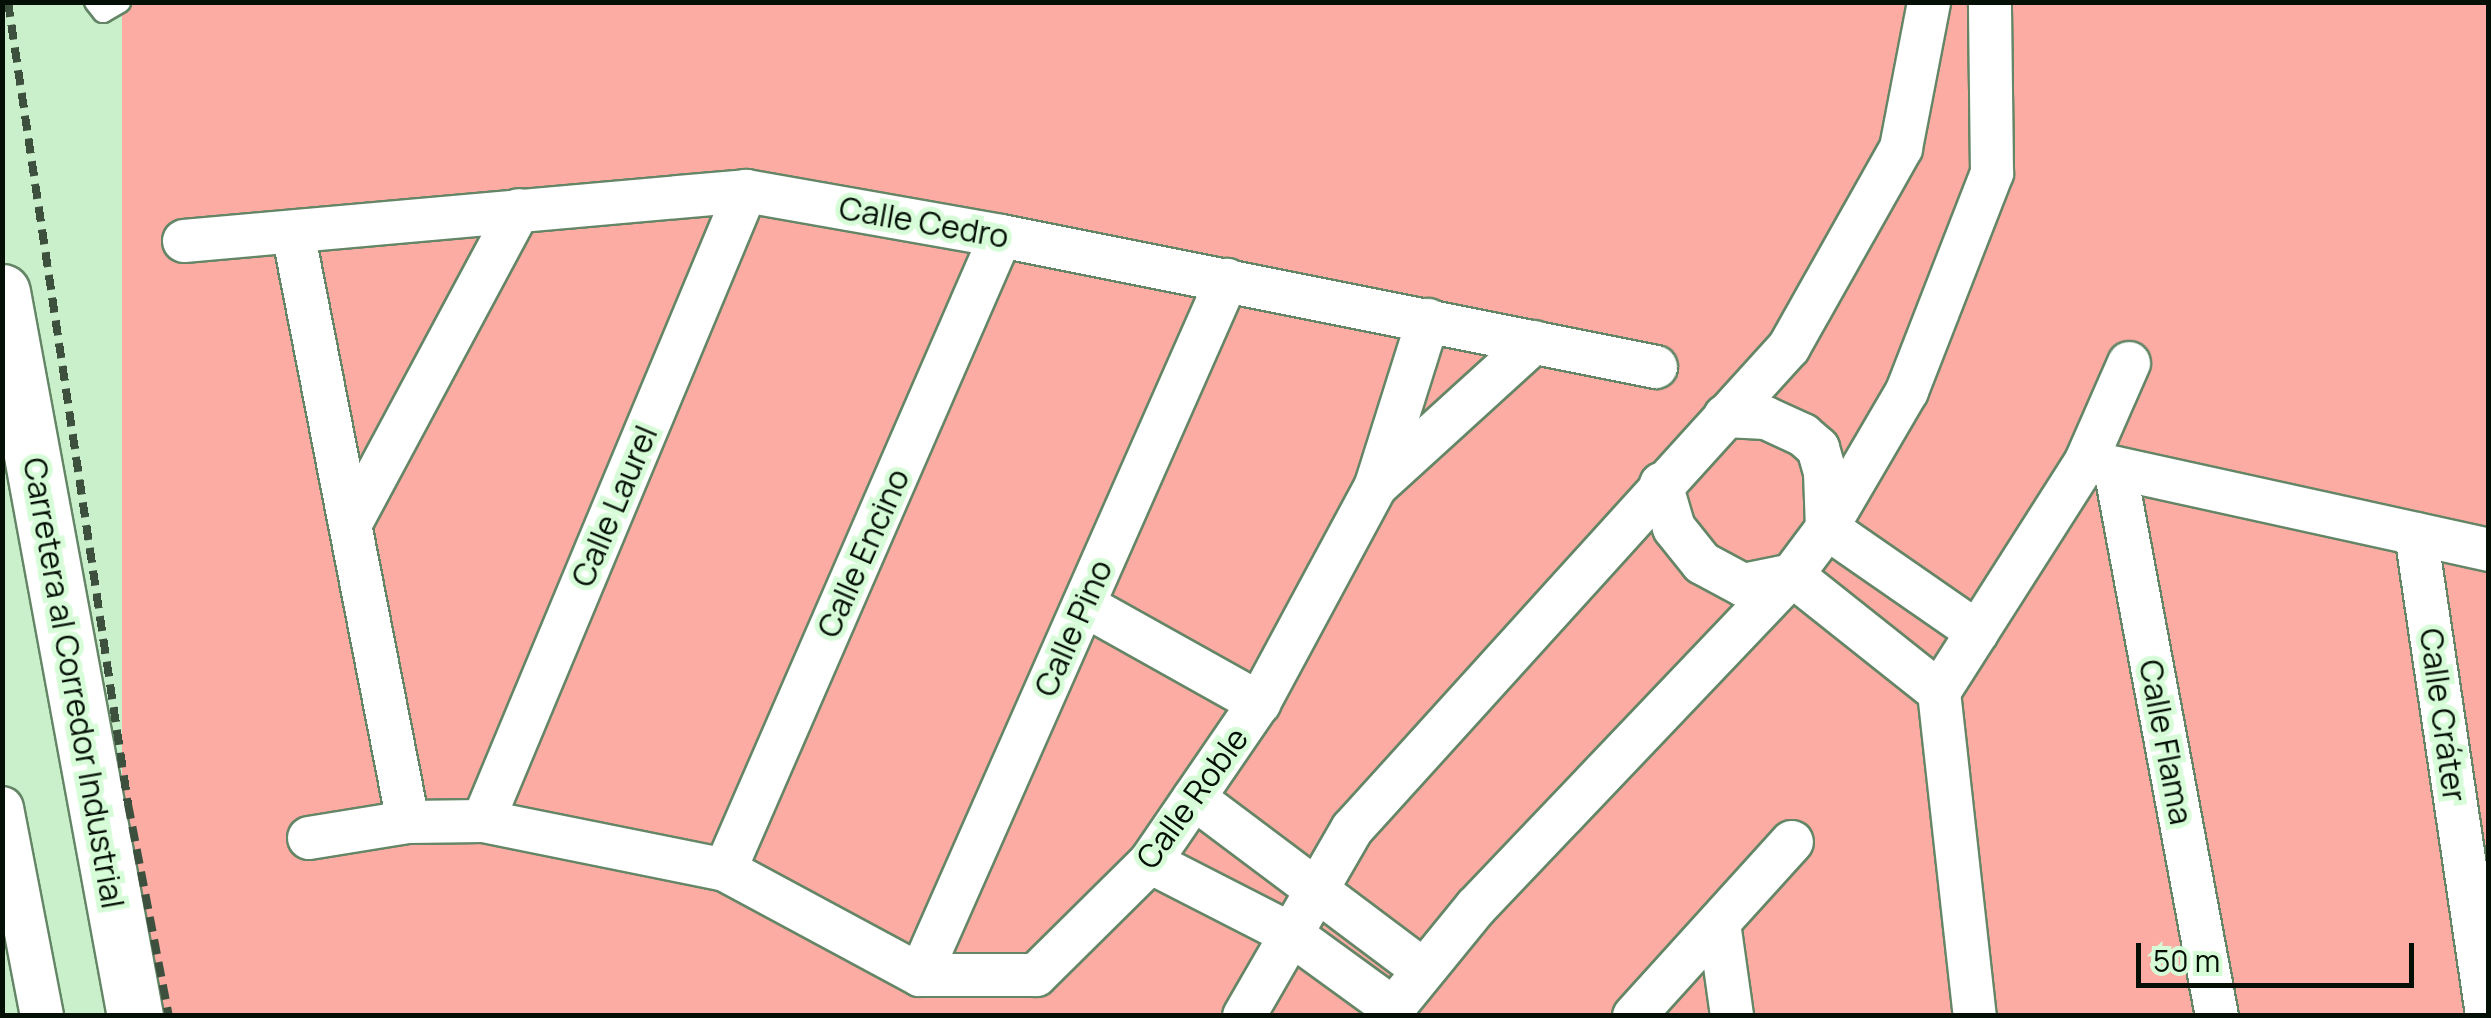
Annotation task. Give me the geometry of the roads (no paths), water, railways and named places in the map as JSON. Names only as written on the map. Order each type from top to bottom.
[{"type":"street","points":[[1244,1016],[1352,829],[1790,346],[1901,148],[1929,2]]},
{"type":"street","points":[[1150,862],[1291,934],[1390,1012],[1490,892],[1792,574],[1826,528],[1907,392],[1992,173],[1990,2]]},
{"type":"street","name":"Calle Cedro","points":[[184,241],[746,191],[1001,236],[1656,367]]},
{"type":"street","name":"Calle Laurel","points":[[483,821],[746,191]]},
{"type":"street","points":[[351,524],[519,210]]},
{"type":"street","points":[[294,232],[408,822]]},
{"type":"street","name":"Calle Encino","points":[[724,870],[1001,236]]},
{"type":"street","name":"Calle Pino","points":[[920,975],[1227,280]]},
{"type":"street","name":"Carretera al Corredor Industrial","points":[[2,292],[135,1016]]},
{"type":"street","points":[[1376,486],[1428,320]]},
{"type":"street","name":"Calle Roble","points":[[309,838],[408,822],[483,821],[724,870],[920,975],[1036,975],[1150,862],[1259,704],[1376,486],[1534,342]]},
{"type":"street","points":[[1975,1016],[1939,692],[2100,465],[2128,363]]},
{"type":"street","points":[[1725,416],[1766,418],[1802,435],[1818,448],[1825,472],[1826,528]]},
{"type":"street","points":[[2100,465],[2488,550]]},
{"type":"street","name":"Calle Flama","points":[[2100,465],[2218,1016]]},
{"type":"street","points":[[1662,484],[1674,528],[1702,563],[1743,585],[1792,574]]},
{"type":"street","points":[[1826,528],[1978,632]]},
{"type":"street","name":"Calle Cráter","points":[[2416,534],[2487,1016]]},
{"type":"street","points":[[1792,574],[1939,692]]},
{"type":"street","points":[[1084,605],[1259,704]]},
{"type":"street","points":[[1194,798],[1422,970]]},
{"type":"street","points":[[2,808],[42,1016]]},
{"type":"street","points":[[1634,1016],[1792,842]]},
{"type":"street","points":[[1719,923],[1732,1016]]},
{"type":"lane","points":[[95,2],[103,12],[120,2]]},
{"type":"railway","points":[[8,2],[128,804],[169,1016]]}]
